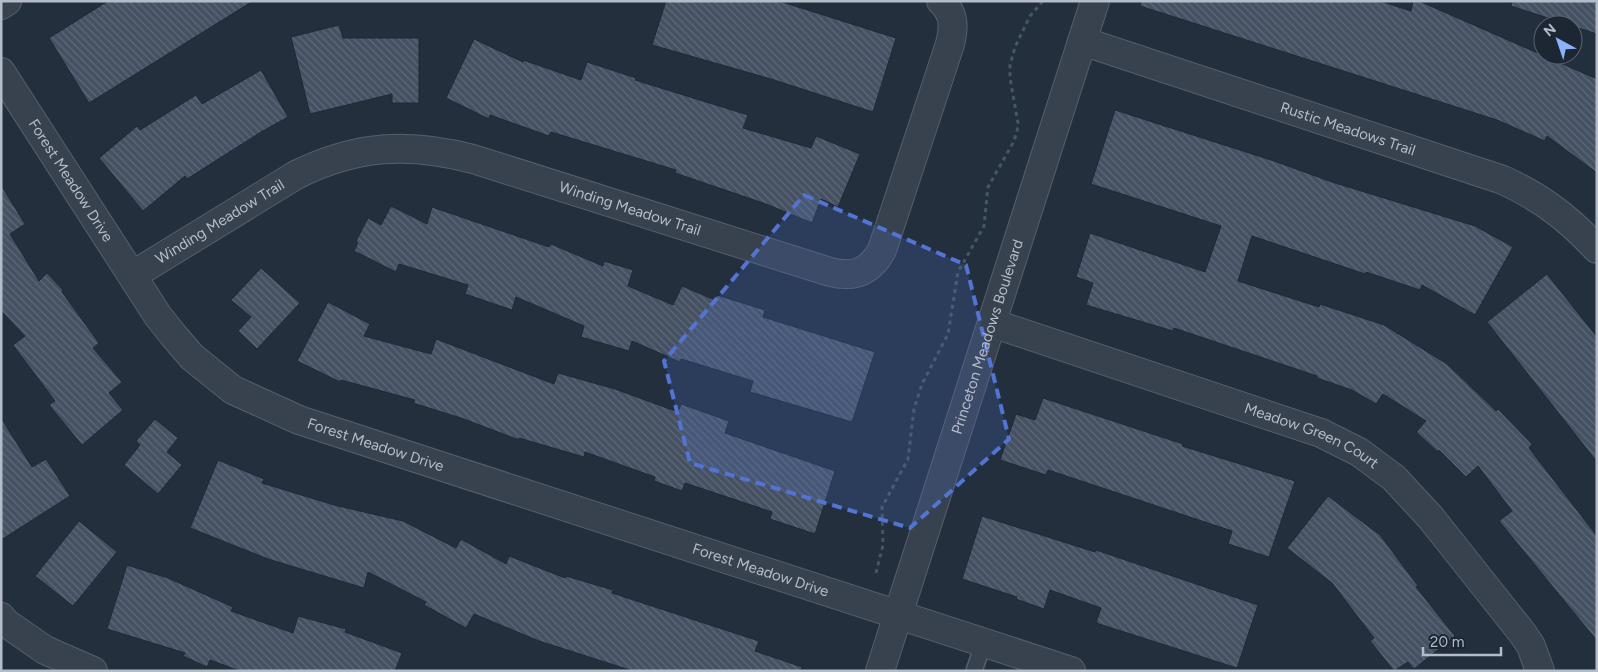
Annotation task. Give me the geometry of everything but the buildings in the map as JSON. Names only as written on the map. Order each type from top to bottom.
[{"type":"street","points":[[1,5],[7,1]]},
{"type":"street","name":"Winding Meadow Trail","points":[[132,276],[279,184],[320,163],[365,150],[387,148],[432,150],[473,159],[830,272],[854,275],[868,269],[882,250],[950,44],[954,20],[951,12],[941,1]]},
{"type":"street","name":"Princeton Meadows Boulevard","points":[[880,671],[1095,1]]},
{"type":"street","name":"Rustic Meadows Trail","points":[[1082,41],[1503,180],[1523,189],[1562,214],[1597,249]]},
{"type":"street","name":"Forest Meadow Drive","points":[[1,72],[158,316],[192,357],[233,390],[300,420],[898,613],[1071,671]]},
{"type":"street","name":"Meadow Green Court","points":[[992,323],[1321,433],[1360,452],[1394,478],[1431,518],[1523,634],[1531,646],[1540,671]]},
{"type":"street","points":[[1,617],[45,650],[93,671]]},
{"type":"lane","points":[[974,671],[984,642]]},
{"type":"path","points":[[876,573],[883,545],[882,507],[908,459],[918,395],[948,334],[958,272],[984,226],[988,187],[1013,143],[1017,132],[1018,123],[1010,78],[1010,65],[1015,46],[1030,16],[1043,1]]},
{"type":"highlighted area","points":[[804,195],[966,265],[1009,439],[910,528],[690,463],[664,361]]}]
